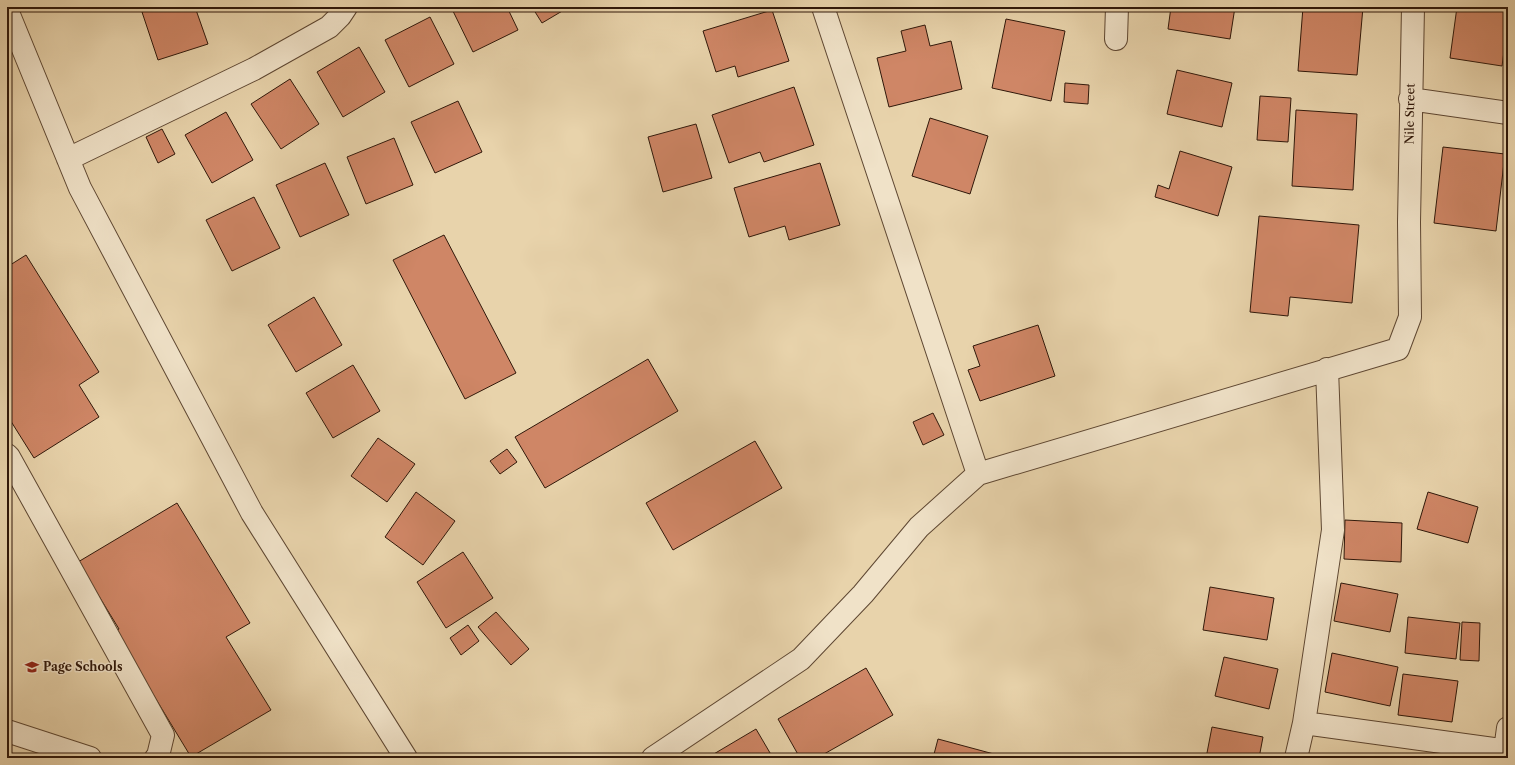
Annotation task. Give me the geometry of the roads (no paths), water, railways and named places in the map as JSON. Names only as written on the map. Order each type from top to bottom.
[{"type":"street","points":[[68,159],[254,69],[328,27],[343,11],[362,7]]},
{"type":"street","points":[[823,7],[978,474]]},
{"type":"street","points":[[1116,39],[1117,7]]},
{"type":"street","name":"Nile Street","points":[[1327,370],[1398,349],[1410,317],[1410,99],[1413,7]]},
{"type":"street","points":[[7,10],[80,188],[252,513],[406,758]]},
{"type":"street","points":[[1410,99],[1508,113]]},
{"type":"street","points":[[653,758],[801,659],[863,594],[919,527],[978,474],[1327,370],[1333,530],[1304,723],[1296,758]]},
{"type":"street","points":[[7,455],[163,735],[158,756],[156,758]]},
{"type":"street","points":[[1304,723],[1506,750],[1508,728]]},
{"type":"street","points":[[7,731],[90,758]]},
{"type":"place","name":"Page Schools","points":[[32,667]]}]
